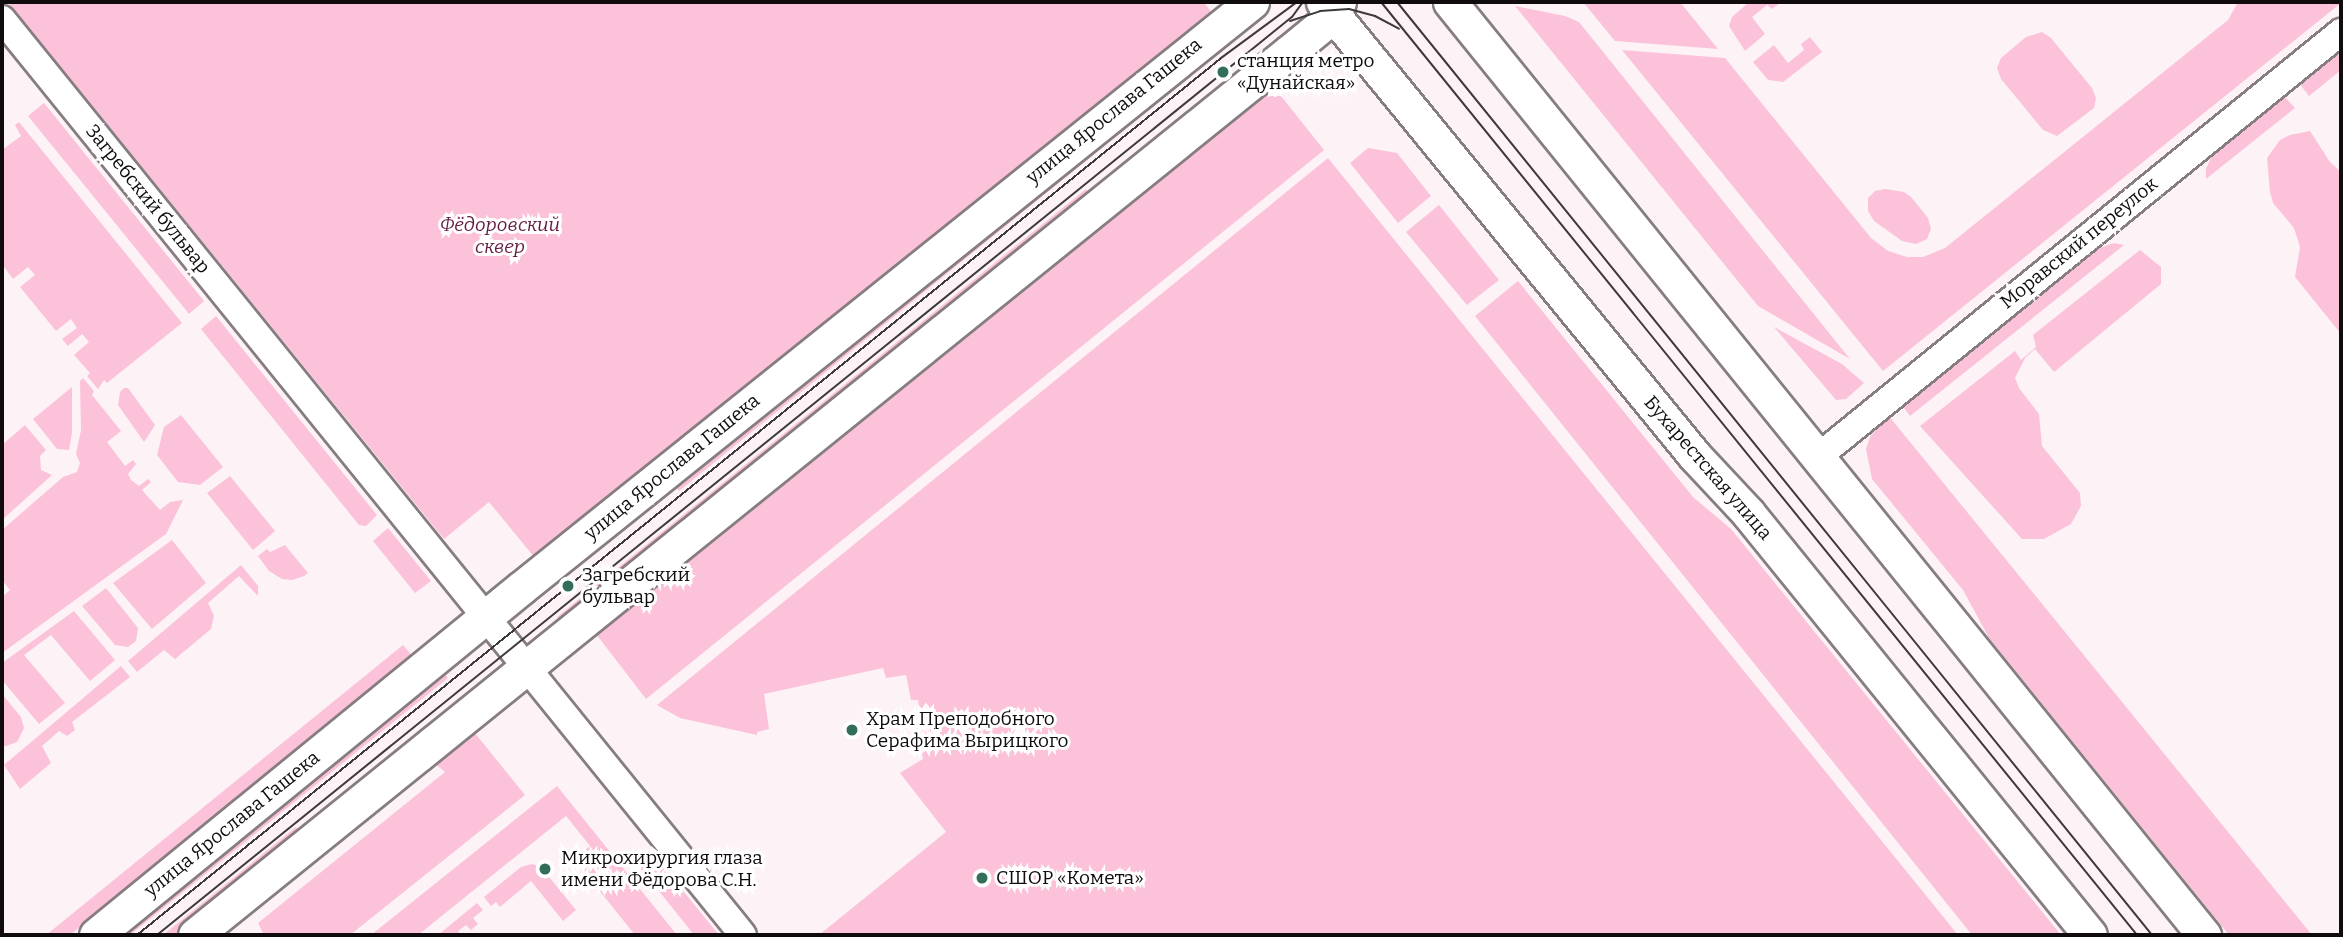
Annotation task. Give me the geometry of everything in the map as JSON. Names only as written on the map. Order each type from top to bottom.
[{"type":"street","name":"улица Ярослава Гашека","points":[[96,935],[486,617],[1252,2]]},
{"type":"street","points":[[1450,2],[2204,935]]},
{"type":"street","points":[[195,935],[527,668],[1332,6]]},
{"type":"street","name":"Бухарестская улица","points":[[1332,6],[1694,455],[1748,513],[2090,935]]},
{"type":"street","name":"Загребский бульвар","points":[[2,19],[743,935]]},
{"type":"street","name":"Моравский переулок","points":[[1819,456],[2341,32]]},
{"type":"green space","name":"Фёдоровский сквер","points":[[8,2],[1204,2],[1211,12],[535,558],[489,502],[444,539]]},
{"type":"green space","points":[[1583,2],[1680,2],[1718,49],[1615,41]]},
{"type":"green space","points":[[1749,2],[1781,2],[1772,9],[1767,5],[1752,17],[1765,34],[1745,51],[1729,26],[1732,17]]},
{"type":"green space","points":[[2238,2],[2341,3],[1883,371],[1622,50],[1725,58],[1871,238],[1888,251],[1907,257],[1923,257],[1945,248],[2228,20]]},
{"type":"green space","points":[[1515,6],[1565,16],[1579,22],[1850,359],[1758,306]]},
{"type":"green space","points":[[2042,32],[2051,38],[2092,88],[2096,98],[2094,108],[2057,136],[2043,130],[2001,79],[1997,68],[2001,58],[2026,37]]},
{"type":"green space","points":[[1810,37],[1822,52],[1783,82],[1768,80],[1753,62],[1774,45],[1788,63],[1804,50],[1801,44]]},
{"type":"green space","points":[[2341,49],[2341,70],[2309,96],[2299,83]]},
{"type":"green space","points":[[1188,67],[1193,74],[679,491],[674,485]]},
{"type":"green space","points":[[1264,90],[1270,96],[1281,96],[1324,150],[646,699],[596,634]]},
{"type":"green space","points":[[2284,96],[2295,108],[2206,179],[2206,169],[2213,153]]},
{"type":"green space","points":[[44,103],[204,301],[189,314],[28,116]]},
{"type":"green space","points":[[19,122],[182,323],[107,383],[104,380],[98,389],[87,376],[90,373],[74,355],[89,342],[82,334],[68,346],[62,339],[77,328],[71,319],[56,331],[20,287],[35,275],[28,267],[13,279],[2,264],[2,150],[21,136],[15,125]]},
{"type":"green space","points":[[2310,131],[2330,162],[2341,172],[2341,334],[2295,277],[2300,247],[2294,228],[2273,203],[2270,192],[2267,158],[2280,140]]},
{"type":"green space","points":[[1368,148],[1397,153],[1431,196],[1398,223],[1350,163]]},
{"type":"green space","points":[[1328,158],[1958,935],[819,935],[946,832],[900,773],[923,759],[919,736],[924,734],[918,700],[911,700],[906,675],[886,678],[883,668],[764,694],[769,729],[757,732],[757,735],[680,718],[657,705]]},
{"type":"green space","points":[[1086,189],[1091,195],[562,622],[557,617]]},
{"type":"green space","points":[[1885,189],[1904,192],[1911,197],[1928,218],[1931,229],[1927,239],[1916,244],[1902,241],[1874,221],[1868,211],[1868,198],[1875,191]]},
{"type":"green space","points":[[1439,205],[1499,280],[1467,305],[1406,232]]},
{"type":"green space","points":[[2114,243],[2124,245],[1910,416],[1901,404],[2094,250]]},
{"type":"green space","points":[[2140,250],[2161,267],[2161,284],[2054,372],[2035,349],[2025,358],[2015,378],[2019,388],[2039,414],[2042,446],[2080,493],[2081,506],[2071,524],[2044,539],[2022,539],[1920,426],[2015,351],[2021,360],[2036,347],[2033,335]]},
{"type":"green space","points":[[1518,281],[1693,497],[1731,529],[2061,935],[1972,935],[1475,316]]},
{"type":"green space","points":[[216,316],[377,515],[366,526],[359,525],[201,329]]},
{"type":"green space","points":[[1774,327],[1842,364],[1864,383],[1846,399],[1836,400]]},
{"type":"green space","points":[[83,378],[94,391],[92,395],[121,431],[107,442],[125,466],[133,460],[136,464],[128,474],[131,480],[139,486],[148,479],[151,482],[142,490],[160,510],[170,502],[183,500],[166,534],[2,653],[2,597],[10,590],[2,580],[2,530],[63,477],[77,472],[80,463],[76,454],[81,430],[80,381]]},
{"type":"green space","points":[[72,387],[72,433],[69,450],[57,449],[33,419]]},
{"type":"green space","points":[[128,388],[155,425],[144,442],[118,405],[120,392]]},
{"type":"green space","points":[[181,415],[223,467],[200,485],[178,482],[157,455],[164,427]]},
{"type":"green space","points":[[1888,415],[2312,935],[2229,935],[1989,638],[1963,590],[1872,479],[1866,449],[1870,437]]},
{"type":"green space","points":[[25,425],[46,450],[40,456],[41,470],[52,475],[2,520],[2,445]]},
{"type":"green space","points":[[230,476],[275,531],[253,550],[207,493]]},
{"type":"green space","points":[[388,528],[431,581],[415,593],[373,541]]},
{"type":"green space","points":[[172,540],[206,583],[152,629],[113,583]]},
{"type":"green space","points":[[285,545],[308,573],[304,576],[292,580],[282,579],[269,571],[258,556],[267,549],[270,552]]},
{"type":"green space","points":[[241,565],[258,586],[258,596],[239,576],[208,603],[214,616],[211,629],[175,659],[164,650],[137,672],[128,661]]},
{"type":"green space","points":[[106,588],[138,628],[136,641],[128,647],[115,645],[82,606]]},
{"type":"green space","points":[[74,611],[115,660],[90,681],[51,635],[24,655],[65,703],[39,724],[2,680],[2,663]]},
{"type":"green space","points":[[403,645],[413,657],[70,935],[46,935]]},
{"type":"green space","points":[[121,666],[130,677],[72,722],[75,730],[67,736],[59,731],[42,746],[51,763],[20,789],[4,765]]},
{"type":"green space","points":[[444,673],[448,678],[130,935],[120,935]]},
{"type":"green space","points":[[2,694],[21,717],[24,728],[17,742],[6,746],[2,746]]},
{"type":"green space","points":[[474,732],[525,795],[350,935],[264,935],[258,923],[445,772],[434,763]]},
{"type":"green space","points":[[557,786],[677,935],[635,935],[574,859],[590,846],[566,816],[418,935],[371,935]]},
{"type":"green space","points":[[296,827],[301,833],[175,935],[163,935]]},
{"type":"green space","points":[[653,854],[719,935],[694,935],[639,866]]},
{"type":"green space","points":[[532,864],[541,867],[576,910],[563,921],[531,881],[500,907],[496,902],[491,906],[484,897],[521,867]]},
{"type":"green space","points":[[477,903],[483,910],[473,918],[478,924],[471,930],[466,925],[458,931],[461,935],[438,935]]},
{"type":"tram line","points":[[137,935],[1221,58],[1297,2]]},
{"type":"tram line","points":[[157,935],[1292,17],[1303,2]]},
{"type":"tram line","points":[[1381,2],[2137,935]]},
{"type":"tram line","points":[[1397,2],[2152,935]]},
{"type":"tram line","points":[[1290,21],[1320,11],[1349,9],[1375,16],[1399,29]]},
{"type":"place","name":"станция метро «Дунайская»","points":[[1223,72]]},
{"type":"place","name":"Загребский бульвар","points":[[568,586]]},
{"type":"place","name":"Храм Преподобного Серафима Вырицкого","points":[[852,730]]},
{"type":"place","name":"Микрохирургия глаза имени Фёдорова С.Н.","points":[[545,869]]},
{"type":"place","name":"СШОР «Комета»","points":[[982,878]]}]
